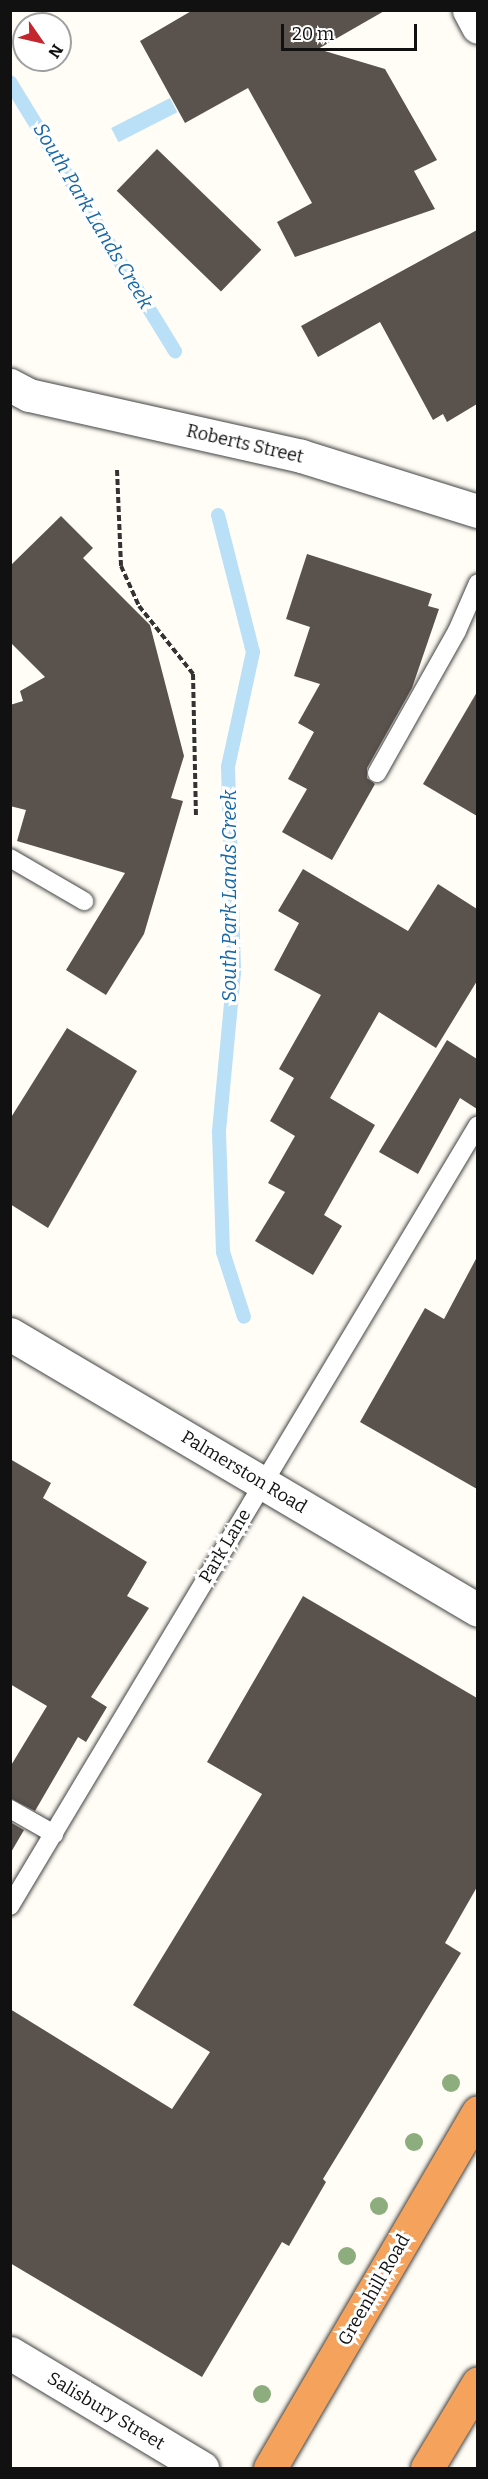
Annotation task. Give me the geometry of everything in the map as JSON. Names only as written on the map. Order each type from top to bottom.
[{"type":"highway","name":"Greenhill Road","points":[[270,2469],[477,2112]]},
{"type":"highway","points":[[427,2469],[477,2383]]},
{"type":"street","points":[[469,10],[477,27]]},
{"type":"street","name":"Roberts Street","points":[[10,385],[29,395],[301,456],[477,511]]},
{"type":"street","name":"Palmerston Road","points":[[10,1334],[477,1610]]},
{"type":"street","name":"Salisbury Street","points":[[10,2353],[202,2469]]},
{"type":"lane","points":[[377,773],[457,631],[477,583]]},
{"type":"lane","points":[[10,858],[84,901]]},
{"type":"lane","name":"Park Lane","points":[[10,1906],[477,1125]]},
{"type":"lane","points":[[10,1809],[54,1834]]},
{"type":"path","points":[[117,470],[121,566],[139,606],[193,674],[196,818]]},
{"type":"water","points":[[170,98],[177,112],[118,142],[111,128]]},
{"type":"building","points":[[193,10],[386,10],[318,49],[385,69],[437,160],[414,171],[435,209],[295,257],[277,222],[312,203],[248,88],[185,123],[140,41]]},
{"type":"building","points":[[157,149],[261,250],[221,291],[117,191]]},
{"type":"building","points":[[477,230],[477,404],[447,422],[443,414],[433,420],[380,322],[318,357],[301,326]]},
{"type":"building","points":[[61,516],[93,548],[83,558],[150,625],[184,756],[171,798],[183,801],[144,934],[106,995],[66,970],[125,873],[17,841],[26,810],[10,806],[10,705],[23,701],[20,691],[45,677],[10,642],[10,566]]},
{"type":"building","points":[[307,554],[432,594],[428,606],[439,609],[412,688],[367,768],[367,778],[375,784],[332,860],[282,832],[307,789],[288,779],[314,732],[298,723],[320,684],[294,676],[310,627],[286,619]]},
{"type":"building","points":[[477,692],[477,816],[423,784]]},
{"type":"building","points":[[303,869],[408,931],[438,884],[477,909],[477,981],[436,1048],[379,1012],[330,1098],[375,1125],[324,1215],[342,1226],[313,1275],[255,1241],[285,1192],[268,1183],[295,1136],[270,1121],[294,1078],[279,1069],[321,995],[274,970],[299,923],[278,911]]},
{"type":"building","points":[[67,1028],[137,1071],[48,1228],[10,1204],[10,1119]]},
{"type":"building","points":[[447,1040],[477,1059],[477,1109],[460,1098],[418,1174],[379,1152]]},
{"type":"building","points":[[477,1257],[477,1489],[360,1422],[425,1308],[444,1319]]},
{"type":"building","points":[[10,1459],[51,1483],[43,1498],[147,1562],[127,1596],[149,1608],[91,1697],[107,1707],[86,1742],[78,1737],[35,1811],[10,1798],[10,1767],[47,1706],[10,1684]]},
{"type":"building","points":[[303,1596],[477,1698],[477,1887],[445,1943],[461,1953],[323,2179],[326,2182],[289,2246],[282,2242],[202,2377],[10,2263],[10,2009],[172,2109],[210,2052],[133,2005],[262,1794],[207,1762]]},
{"type":"building","points":[[10,1822],[24,1830],[10,1854]]},
{"type":"waterway","name":"South Park Lands Creek","points":[[10,82],[175,351]]},
{"type":"waterway","name":"South Park Lands Creek","points":[[218,515],[253,652],[228,767],[234,972],[219,1132],[223,1252],[244,1317]]}]
